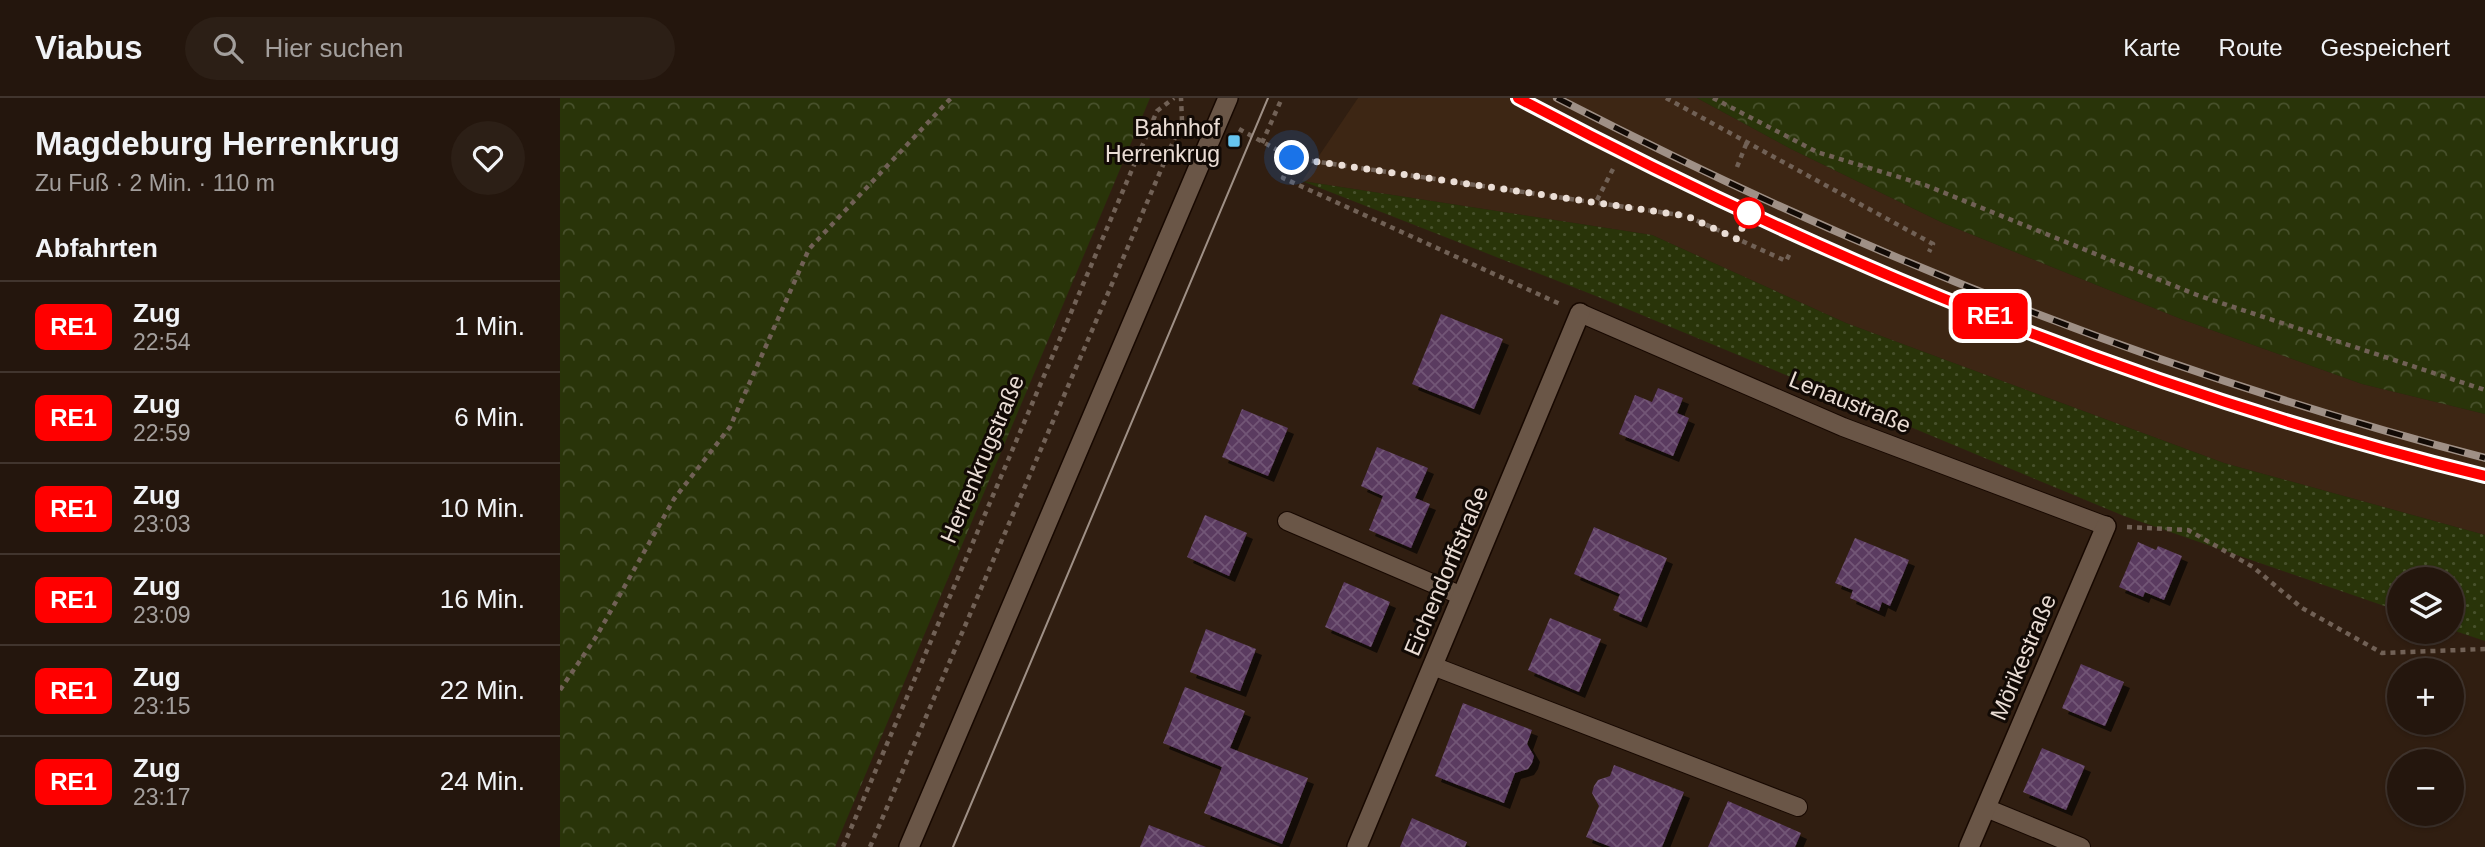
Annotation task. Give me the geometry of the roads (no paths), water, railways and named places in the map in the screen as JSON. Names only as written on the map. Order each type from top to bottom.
[{"type":"street","points":[[909,847],[1228,98]]},
{"type":"street","name":"Eichendorffstraße","points":[[1357,847],[1580,313]]},
{"type":"street","name":"Mörikestraße","points":[[1969,847],[2106,526]]},
{"type":"lane","name":"Lenaustraße","points":[[1580,313],[1843,427],[2106,526]]},
{"type":"lane","points":[[1287,521],[1462,596]]},
{"type":"lane","points":[[1433,666],[1798,807]]},
{"type":"lane","points":[[1986,808],[2081,847]]},
{"type":"tram line","points":[[953,847],[1268,98]]},
{"type":"railway","points":[[1518,98],[1751,214],[1990,317],[2235,405],[2359,443],[2485,476]]},
{"type":"railway","points":[[1557,98],[1781,207],[2011,304],[2127,348],[2245,388],[2485,458]]},
{"type":"train","name":"RE1","points":[[1518,98],[1625,153],[1814,243],[1996,319],[2198,392],[2349,439],[2485,476]]},
{"type":"place","name":"Bahnhof Herrenkrug","points":[[1234,141]]}]
